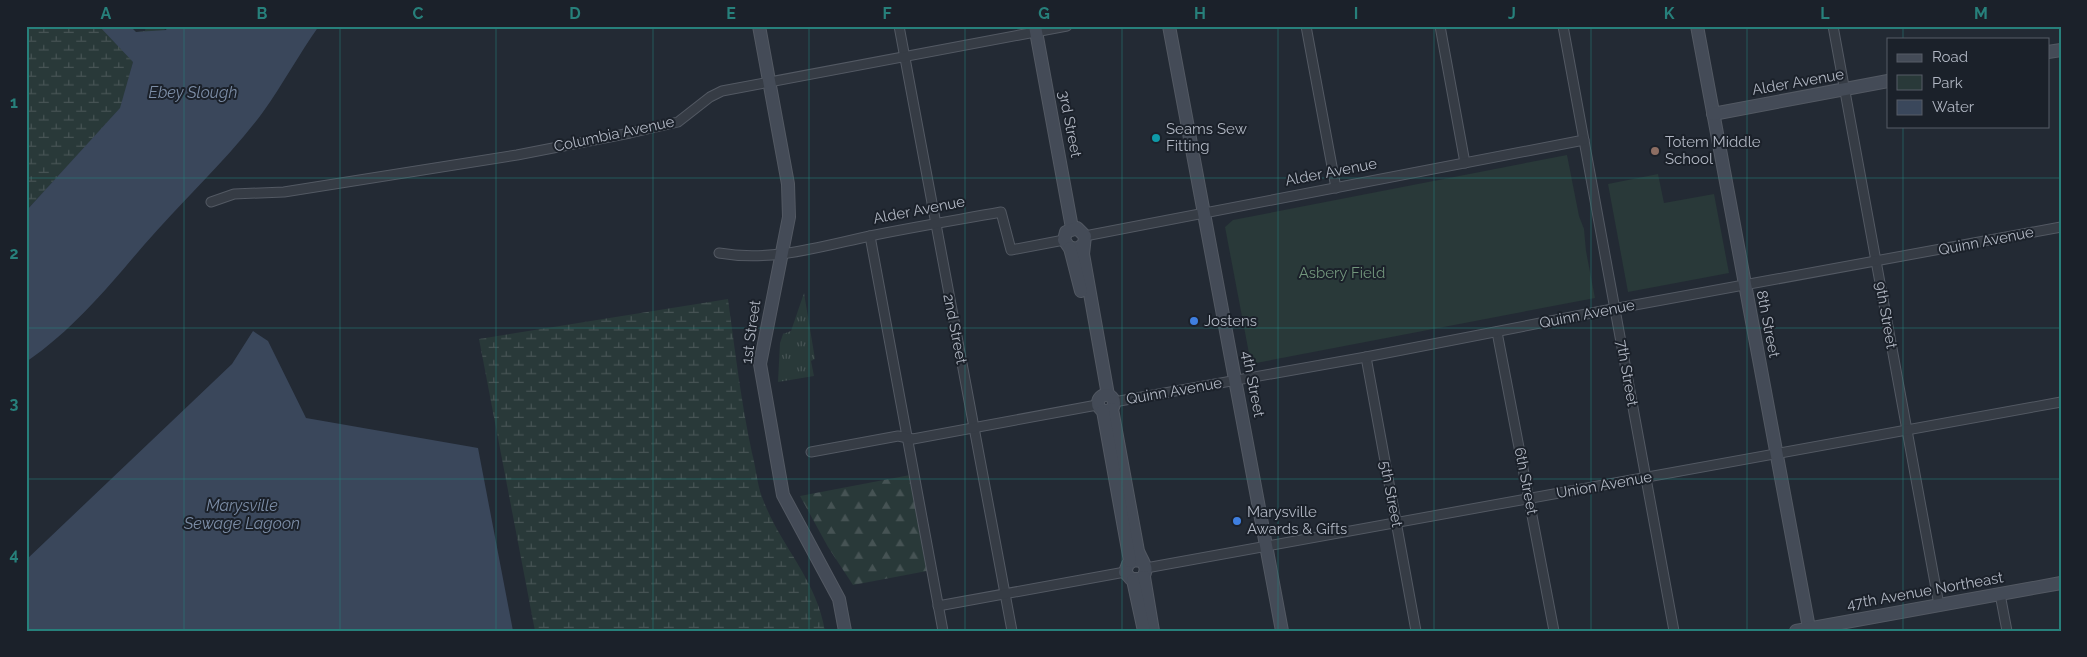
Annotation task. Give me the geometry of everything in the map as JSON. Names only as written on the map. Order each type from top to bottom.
[{"type":"street","name":"1st Street","points":[[759,26],[788,184],[789,217],[760,364],[783,495],[839,600],[845,631]]},
{"type":"street","name":"2nd Street","points":[[898,26],[1012,631]]},
{"type":"street","name":"Columbia Avenue","points":[[211,202],[234,194],[284,192],[517,155],[630,133],[678,122],[710,97],[722,91],[1036,29],[1067,26]]},
{"type":"street","name":"4th Street","points":[[1169,26],[1282,631]]},
{"type":"street","points":[[1306,26],[1336,188]]},
{"type":"street","points":[[1440,26],[1465,163]]},
{"type":"street","name":"7th Street","points":[[1563,26],[1674,631]]},
{"type":"street","name":"8th Street","points":[[1697,26],[1776,454],[1802,630]]},
{"type":"street","name":"9th Street","points":[[1833,26],[1938,605]]},
{"type":"street","name":"3rd Street","points":[[1036,29],[1072,228],[1066,232],[1075,242]]},
{"type":"street","name":"Alder Avenue","points":[[1713,114],[1887,81]]},
{"type":"street","name":"Alder Avenue","points":[[781,256],[870,236],[1001,212],[1011,250],[1075,242],[1204,214],[1584,140]]},
{"type":"street","name":"Quinn Avenue","points":[[811,452],[898,436],[912,440],[2061,227]]},
{"type":"street","points":[[870,236],[943,631]]},
{"type":"street","points":[[1075,242],[1137,570],[1144,631]]},
{"type":"street","points":[[719,254],[747,257],[781,256]]},
{"type":"street","name":"6th Street","points":[[1498,332],[1554,631]]},
{"type":"street","name":"5th Street","points":[[1366,357],[1416,631]]},
{"type":"street","name":"Union Avenue","points":[[938,606],[2061,402]]},
{"type":"street","points":[[1137,570],[1153,631]]},
{"type":"street","name":"47th Avenue Northeast","points":[[1802,630],[2061,583]]},
{"type":"street","points":[[2000,594],[2007,631]]},
{"type":"green space","points":[[26,26],[130,26],[136,32],[145,31],[146,26],[168,26],[133,62],[121,108],[26,211]]},
{"type":"green space","name":"Asbery Field","points":[[1567,155],[1579,216],[1584,229],[1595,298],[1251,364],[1225,227],[1233,220]]},
{"type":"green space","points":[[1658,174],[1664,203],[1714,194],[1729,273],[1628,292],[1608,184]]},
{"type":"green space","points":[[804,293],[815,359],[811,361],[814,376],[778,382],[780,343],[783,334],[791,331]]},
{"type":"green space","points":[[728,299],[748,434],[760,492],[778,531],[814,595],[825,631],[535,631],[479,339]]},
{"type":"green space","points":[[910,475],[927,571],[853,585],[828,547],[800,496]]},
{"type":"water","name":"Ebey Slough","points":[[99,26],[130,26],[136,32],[166,30],[168,26],[319,26],[263,112],[235,146],[89,307],[43,350],[26,362],[26,211],[120,108],[133,62]]},
{"type":"water","name":"Marysville Sewage Lagoon","points":[[253,331],[268,341],[306,418],[478,448],[513,631],[26,631],[26,560],[232,364]]},
{"type":"place","name":"Seams Sew Fitting","points":[[1156,138]]},
{"type":"place","name":"Totem Middle School","points":[[1655,151]]},
{"type":"place","name":"Jostens","points":[[1194,321]]},
{"type":"place","name":"Marysville Awards & Gifts","points":[[1237,521]]}]
